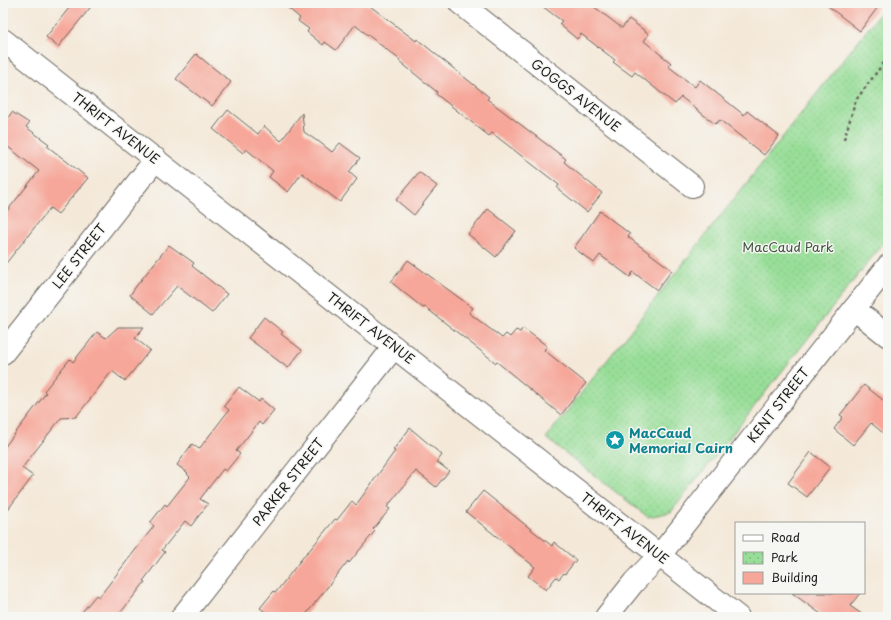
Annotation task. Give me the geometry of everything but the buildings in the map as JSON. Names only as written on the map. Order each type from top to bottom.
[{"type":"street","name":"GOGGS AVENUE","points":[[460,3],[692,186]]},
{"type":"street","name":"THRIFT AVENUE","points":[[3,40],[738,617]]},
{"type":"street","name":"LEE STREET","points":[[3,353],[156,159]]},
{"type":"street","name":"KENT STREET","points":[[606,617],[634,582],[660,555],[888,266]]},
{"type":"street","points":[[854,309],[888,336]]},
{"type":"street","name":"PARKER STREET","points":[[182,617],[394,347]]},
{"type":"path","points":[[844,139],[856,100],[888,57]]},
{"type":"green space","name":"MacCaud Park","points":[[888,3],[888,237],[671,512],[648,517],[546,438]]},
{"type":"place","name":"MacCaud Memorial Cairn","points":[[615,440]]}]
